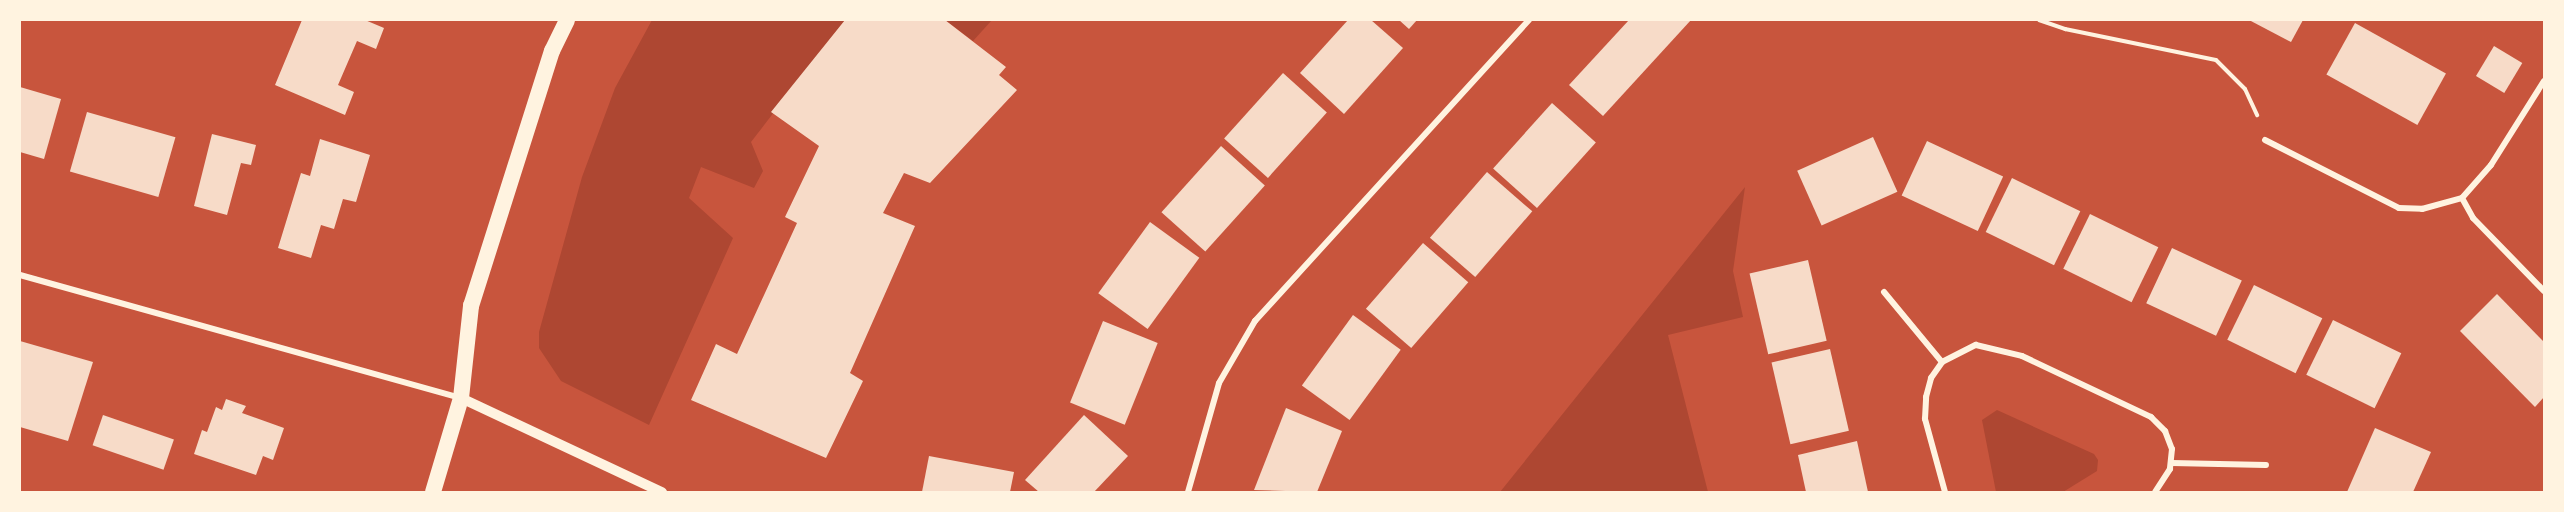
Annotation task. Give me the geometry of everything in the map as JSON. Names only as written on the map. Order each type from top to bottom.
[{"type":"highway","points":[[432,492],[461,398],[471,306],[552,51],[567,20]]},
{"type":"street","points":[[1188,492],[1219,383],[1255,321],[1529,20]]},
{"type":"street","points":[[2265,140],[2399,208],[2422,209],[2462,198],[2491,165],[2544,81]]},
{"type":"street","points":[[2462,198],[2473,218],[2544,291]]},
{"type":"street","points":[[20,275],[461,398],[662,492]]},
{"type":"street","points":[[1884,292],[1942,362]]},
{"type":"street","points":[[1945,492],[1925,419],[1931,378],[1942,362],[1976,345],[1995,347],[2092,387],[2151,417],[2165,431],[2172,449],[2172,463],[2155,492]]},
{"type":"street","points":[[2172,463],[2266,465]]},
{"type":"path","points":[[2039,20],[2065,29],[2216,60],[2245,89],[2265,140]]},
{"type":"shaded area","points":[[652,20],[845,20],[751,142],[763,171],[754,188],[701,167],[689,198],[733,238],[649,425],[561,381],[539,348],[539,332],[582,177],[615,88]]},
{"type":"shaded area","points":[[945,20],[992,20],[973,41]]},
{"type":"shaded area","points":[[1745,187],[1733,271],[1743,317],[1668,335],[1708,492],[1500,492]]},
{"type":"shaded area","points":[[1997,410],[2094,454],[2098,460],[2097,471],[2063,492],[1996,492],[1982,420]]},
{"type":"building","points":[[302,20],[365,20],[384,28],[376,49],[357,41],[338,85],[354,92],[345,115],[275,85]]},
{"type":"building","points":[[845,20],[945,20],[1006,67],[999,75],[1017,90],[930,183],[904,173],[883,213],[915,226],[850,373],[863,381],[826,458],[691,400],[716,344],[737,354],[797,223],[785,217],[819,146],[771,112]]},
{"type":"building","points":[[1348,20],[1371,20],[1403,48],[1344,114],[1300,73]]},
{"type":"building","points":[[1399,20],[1417,20],[1409,29]]},
{"type":"building","points":[[1629,20],[1691,20],[1603,116],[1569,85]]},
{"type":"building","points":[[2249,20],[2303,20],[2291,42]]},
{"type":"building","points":[[2355,23],[2446,73],[2417,125],[2326,75]]},
{"type":"building","points":[[2494,46],[2522,63],[2504,93],[2476,76]]},
{"type":"building","points":[[1283,73],[1327,112],[1268,178],[1224,138]]},
{"type":"building","points":[[20,87],[61,99],[44,159],[20,152]]},
{"type":"building","points":[[1552,103],[1596,142],[1537,208],[1493,168]]},
{"type":"building","points":[[87,112],[175,137],[158,197],[70,172]]},
{"type":"building","points":[[212,134],[256,145],[251,165],[241,163],[227,215],[194,206]]},
{"type":"building","points":[[1873,137],[1897,192],[1822,226],[1797,171]]},
{"type":"building","points":[[320,139],[370,155],[356,202],[343,199],[334,229],[321,225],[311,258],[278,248],[301,173],[310,176]]},
{"type":"building","points":[[1927,141],[2003,176],[1978,231],[1902,195]]},
{"type":"building","points":[[1221,146],[1265,185],[1205,252],[1161,212]]},
{"type":"building","points":[[1487,172],[1532,211],[1475,277],[1430,238]]},
{"type":"building","points":[[2012,178],[2080,211],[2054,265],[1986,232]]},
{"type":"building","points":[[2090,214],[2158,247],[2132,302],[2063,269]]},
{"type":"building","points":[[1150,222],[1199,258],[1148,329],[1098,293]]},
{"type":"building","points":[[1423,243],[1468,282],[1411,348],[1366,309]]},
{"type":"building","points":[[2172,248],[2242,281],[2216,336],[2146,303]]},
{"type":"building","points":[[1808,260],[1827,341],[1768,354],[1750,273]]},
{"type":"building","points":[[2254,285],[2322,318],[2296,373],[2227,340]]},
{"type":"building","points":[[2497,294],[2544,342],[2544,397],[2535,407],[2460,331]]},
{"type":"building","points":[[1353,315],[1401,350],[1350,420],[1302,385]]},
{"type":"building","points":[[2333,320],[2401,353],[2375,408],[2306,375]]},
{"type":"building","points":[[1103,321],[1158,343],[1125,425],[1070,403]]},
{"type":"building","points":[[20,341],[93,362],[68,441],[20,427]]},
{"type":"building","points":[[1830,349],[1849,431],[1790,444],[1772,362]]},
{"type":"building","points":[[226,399],[246,406],[242,413],[284,428],[273,460],[263,456],[256,475],[194,454],[202,430],[207,432],[216,407],[222,410]]},
{"type":"building","points":[[1286,408],[1342,431],[1317,492],[1254,490]]},
{"type":"building","points":[[103,415],[174,439],[163,470],[93,445]]},
{"type":"building","points":[[1084,415],[1128,456],[1094,492],[1039,492],[1025,480]]},
{"type":"building","points":[[2375,428],[2431,452],[2413,492],[2347,492]]},
{"type":"building","points":[[1857,441],[1868,492],[1806,492],[1798,455]]},
{"type":"building","points":[[929,456],[1014,472],[1010,492],[922,492]]}]
